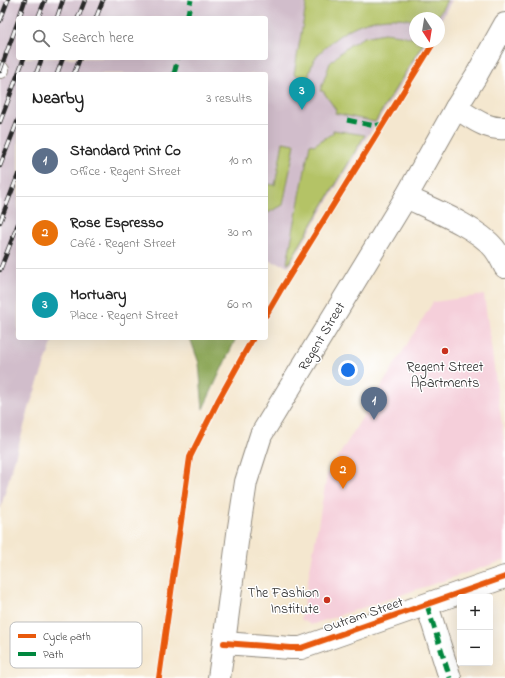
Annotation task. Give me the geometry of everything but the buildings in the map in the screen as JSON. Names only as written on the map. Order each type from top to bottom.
[{"type":"main road","name":"Regent Street","points":[[219,678],[246,482],[261,435],[406,197],[505,24]]},
{"type":"main road","points":[[456,108],[487,126],[498,129],[505,128]]},
{"type":"main road","points":[[406,197],[456,221],[478,234],[494,248],[505,267]]},
{"type":"main road","name":"Outram Street","points":[[224,643],[301,648],[505,577]]},
{"type":"main road","points":[[427,605],[450,678]]},
{"type":"shaded area","points":[[0,0],[452,0],[445,12],[409,12],[409,48],[423,48],[375,126],[364,141],[289,266],[268,261],[268,72],[16,72],[16,340],[53,340],[31,402],[0,510]]},
{"type":"shaded area","points":[[484,295],[505,446],[505,560],[311,625],[301,619],[327,475],[433,302]]},
{"type":"green space","points":[[307,0],[447,0],[440,12],[409,12],[409,20],[391,18],[380,19],[346,31],[336,38],[316,57],[310,71],[307,89],[303,88],[304,78],[294,74]]},
{"type":"green space","points":[[384,33],[401,35],[409,37],[409,48],[420,48],[375,122],[335,113],[336,110],[323,91],[320,91],[330,63],[350,45],[364,37]]},
{"type":"green space","points":[[333,130],[365,135],[289,263],[287,263],[310,144],[314,145],[333,133]]},
{"type":"green space","points":[[283,142],[295,144],[283,205],[268,213],[268,184],[275,185]]},
{"type":"green space","points":[[191,340],[235,340],[203,409],[199,363]]},
{"type":"railway","points":[[0,21],[8,0]]},
{"type":"railway","points":[[20,16],[25,0]]},
{"type":"railway","points":[[39,16],[45,0]]},
{"type":"railway","points":[[58,16],[63,0]]},
{"type":"railway","points":[[79,16],[85,0]]},
{"type":"railway","points":[[97,16],[103,0]]},
{"type":"railway","points":[[0,71],[16,27]]},
{"type":"railway","points":[[19,72],[23,60]]},
{"type":"railway","points":[[37,72],[41,60]]},
{"type":"railway","points":[[58,72],[62,60]]},
{"type":"railway","points":[[75,72],[79,60]]},
{"type":"railway","points":[[0,122],[16,79]]},
{"type":"railway","points":[[0,166],[16,125]]},
{"type":"railway","points":[[0,222],[16,180]]},
{"type":"railway","points":[[0,270],[16,229]]},
{"type":"marked path","points":[[187,16],[191,0]]},
{"type":"marked path","points":[[174,72],[178,60]]},
{"type":"marked path","points":[[347,120],[375,126],[384,123]]},
{"type":"marked path","points":[[427,605],[450,678]]},
{"type":"cycle path","points":[[268,312],[430,48]]},
{"type":"cycle path","points":[[159,678],[190,457],[218,401],[252,340]]},
{"type":"cycle path","points":[[224,643],[301,648],[505,577]]},
{"type":"place","name":"Mortuary","points":[[302,110]]},
{"type":"place","name":"Regent Street Apartments","points":[[445,351]]},
{"type":"place","name":"Standard Print Co","points":[[374,420]]},
{"type":"place","name":"Rose Espresso","points":[[343,489]]},
{"type":"place","name":"The Fashion Institute","points":[[327,600]]}]
